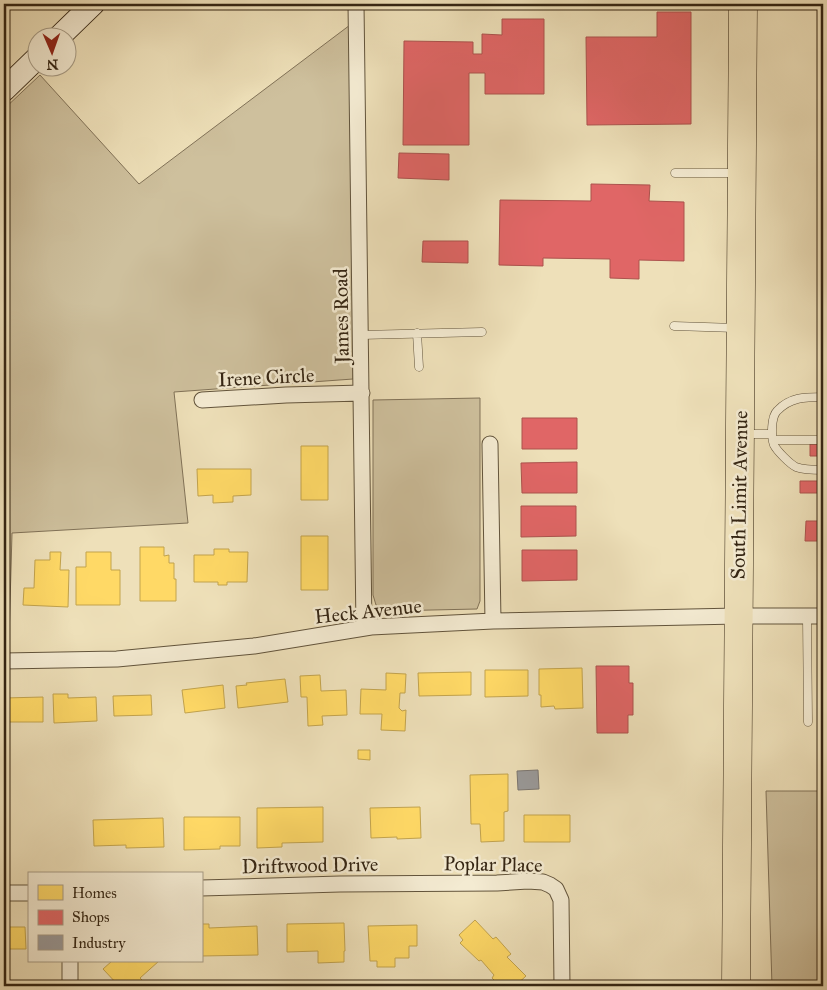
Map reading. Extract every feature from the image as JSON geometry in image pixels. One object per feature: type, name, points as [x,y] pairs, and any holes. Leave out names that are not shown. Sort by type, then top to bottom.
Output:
[{"type":"highway","name":"South Limit Avenue","points":[[736,986],[744,4]]},
{"type":"street","points":[[68,28],[93,4]]},
{"type":"street","name":"James Road","points":[[356,4],[364,628]]},
{"type":"street","points":[[4,90],[28,67]]},
{"type":"street","name":"Irene Circle","points":[[202,400],[362,393]]},
{"type":"street","points":[[490,444],[493,621]]},
{"type":"street","name":"Heck Avenue","points":[[4,660],[117,659],[254,646],[364,628],[493,621],[823,616]]},
{"type":"street","name":"Poplar Place","points":[[420,883],[528,881],[543,882],[556,889],[561,900],[562,986]]},
{"type":"street","name":"Driftwood Drive","points":[[202,888],[420,883]]},
{"type":"street","points":[[4,893],[28,893]]},
{"type":"street","points":[[70,962],[70,986]]},
{"type":"lane","points":[[675,173],[742,173]]},
{"type":"lane","points":[[674,326],[740,328]]},
{"type":"lane","points":[[361,335],[482,332]]},
{"type":"lane","points":[[417,333],[419,368]]},
{"type":"lane","points":[[823,402],[819,397],[794,399],[774,413],[772,420],[774,445],[783,456],[796,466],[811,470],[823,470]]},
{"type":"lane","points":[[740,434],[823,440]]},
{"type":"lane","points":[[807,616],[808,722]]},
{"type":"shaded area","points":[[354,22],[353,379],[174,392],[188,523],[12,533],[9,640],[4,640],[4,109],[37,78],[43,78],[139,184]]},
{"type":"shaded area","points":[[480,398],[480,601],[477,609],[387,611],[376,605],[373,595],[373,400]]},
{"type":"shaded area","points":[[766,791],[823,791],[823,986],[772,986]]},
{"type":"building: Homes","points":[[301,446],[328,446],[328,500],[301,500]]},
{"type":"building: Homes","points":[[197,469],[251,469],[251,495],[233,496],[233,502],[213,503],[213,495],[198,496]]},
{"type":"building: Homes","points":[[301,536],[328,536],[328,590],[301,590]]},
{"type":"building: Homes","points":[[140,547],[164,547],[164,556],[169,555],[169,563],[174,563],[176,601],[140,601]]},
{"type":"building: Homes","points":[[214,549],[229,549],[229,552],[248,552],[247,582],[227,582],[227,585],[218,585],[218,582],[194,582],[194,555],[214,555]]},
{"type":"building: Homes","points":[[50,552],[61,552],[60,570],[69,570],[68,607],[23,605],[24,588],[34,588],[35,560],[50,560]]},
{"type":"building: Homes","points":[[86,552],[111,552],[111,570],[120,570],[120,605],[76,605],[76,567],[86,567]]},
{"type":"building: Homes","points":[[582,668],[583,708],[555,709],[554,706],[541,707],[539,669]]},
{"type":"building: Homes","points":[[485,670],[528,670],[528,696],[485,697]]},
{"type":"building: Homes","points":[[471,672],[471,695],[419,696],[418,673]]},
{"type":"building: Homes","points":[[386,673],[406,674],[405,693],[400,693],[399,708],[402,711],[406,710],[405,731],[381,730],[382,714],[360,714],[361,689],[386,690]]},
{"type":"building: Homes","points":[[320,675],[321,691],[346,690],[347,715],[322,716],[323,725],[308,726],[307,697],[301,697],[300,676]]},
{"type":"building: Homes","points":[[285,679],[288,702],[238,708],[236,686],[247,685],[246,683]]},
{"type":"building: Homes","points":[[223,685],[225,708],[185,713],[182,690]]},
{"type":"building: Homes","points":[[53,694],[68,694],[68,698],[96,697],[97,721],[54,723]]},
{"type":"building: Homes","points":[[151,695],[152,715],[114,716],[113,696]]},
{"type":"building: Homes","points":[[43,697],[43,722],[4,722],[4,698]]},
{"type":"building: Homes","points":[[358,750],[370,750],[370,760],[358,759]]},
{"type":"building: Homes","points":[[508,774],[508,811],[504,812],[504,841],[481,842],[480,824],[471,824],[470,775]]},
{"type":"building: Homes","points":[[323,807],[323,842],[282,843],[282,847],[257,848],[257,808]]},
{"type":"building: Homes","points":[[420,807],[421,838],[371,838],[370,808]]},
{"type":"building: Homes","points":[[524,815],[570,815],[570,842],[524,842]]},
{"type":"building: Homes","points":[[184,817],[240,817],[240,846],[220,846],[220,849],[184,850]]},
{"type":"building: Homes","points":[[163,818],[164,847],[126,848],[126,845],[94,846],[93,820]]},
{"type":"building: Homes","points":[[475,920],[493,939],[496,937],[511,954],[507,957],[526,976],[515,986],[500,986],[492,978],[494,975],[481,960],[479,961],[460,943],[463,940],[459,935]]},
{"type":"building: Homes","points":[[344,923],[344,962],[318,963],[318,951],[287,952],[287,924]]},
{"type":"building: Homes","points":[[202,924],[209,924],[209,928],[257,926],[258,955],[202,956]]},
{"type":"building: Homes","points":[[417,925],[417,946],[409,946],[409,958],[395,958],[395,967],[377,967],[377,961],[370,961],[368,926]]},
{"type":"building: Homes","points":[[4,927],[25,927],[26,949],[4,949]]},
{"type":"building: Homes","points":[[111,962],[158,962],[140,978],[145,983],[142,986],[119,986],[103,969]]},
{"type":"building: Shops","points":[[657,12],[691,12],[691,124],[587,125],[586,37],[657,37]]},
{"type":"building: Shops","points":[[502,19],[544,19],[544,94],[485,94],[485,73],[469,73],[469,145],[403,145],[404,41],[473,42],[473,54],[482,54],[482,34],[502,35]]},
{"type":"building: Shops","points":[[399,153],[449,154],[449,180],[398,178]]},
{"type":"building: Shops","points":[[591,184],[650,185],[649,201],[684,202],[684,261],[639,260],[639,279],[610,278],[610,259],[543,258],[543,266],[499,265],[500,200],[591,201]]},
{"type":"building: Shops","points":[[423,241],[468,241],[468,263],[422,262]]},
{"type":"building: Shops","points":[[522,418],[577,418],[577,449],[522,449]]},
{"type":"building: Shops","points":[[810,444],[823,444],[823,456],[810,456]]},
{"type":"building: Shops","points":[[577,462],[577,493],[522,493],[521,463]]},
{"type":"building: Shops","points":[[800,481],[823,481],[823,493],[800,493]]},
{"type":"building: Shops","points":[[521,506],[576,506],[576,536],[521,537]]},
{"type":"building: Shops","points":[[821,518],[823,518],[823,541],[805,541],[806,521],[821,521]]},
{"type":"building: Shops","points":[[522,550],[577,550],[577,580],[522,581]]},
{"type":"building: Shops","points":[[596,666],[629,666],[629,683],[633,683],[633,715],[628,715],[628,733],[597,733]]},
{"type":"building: Industry","points":[[538,770],[539,789],[518,790],[517,771]]}]
